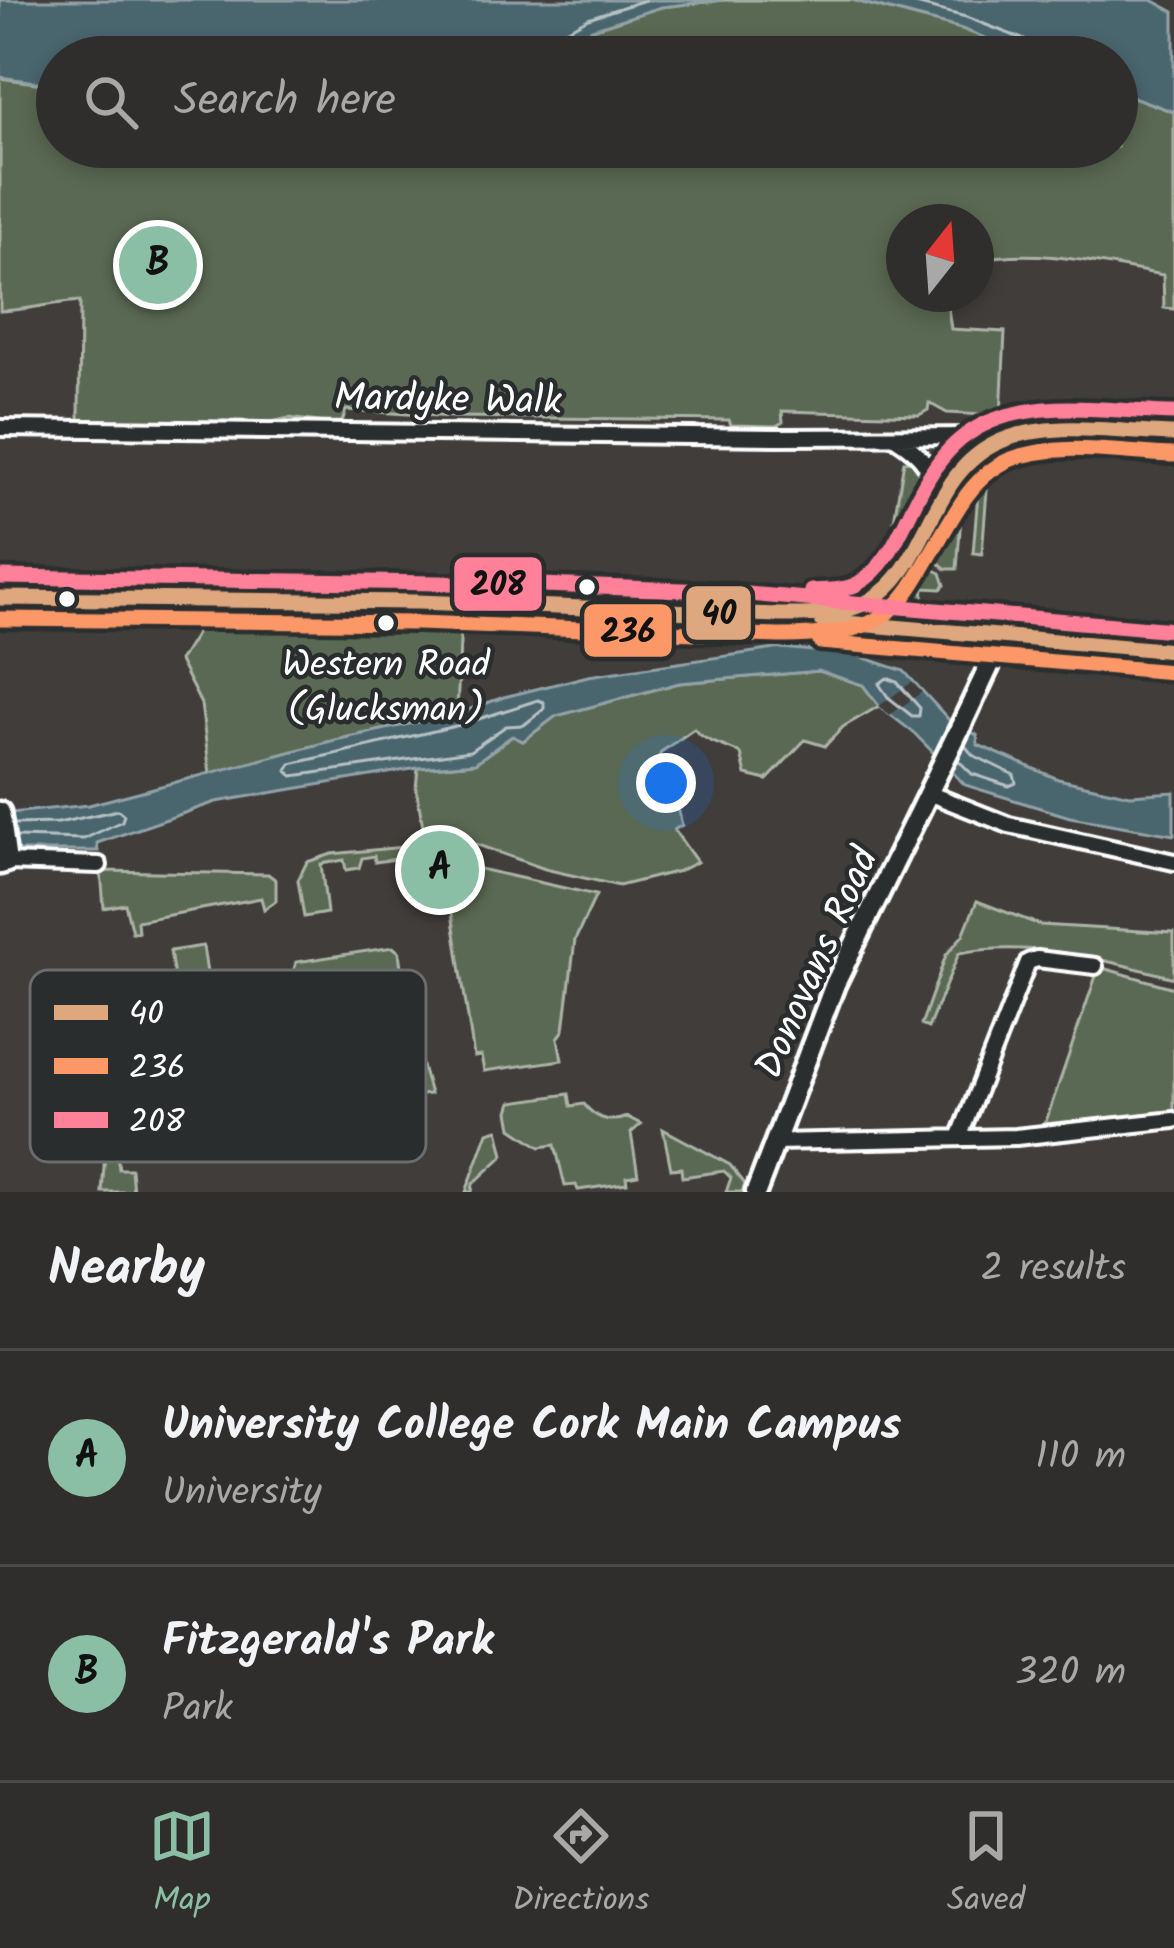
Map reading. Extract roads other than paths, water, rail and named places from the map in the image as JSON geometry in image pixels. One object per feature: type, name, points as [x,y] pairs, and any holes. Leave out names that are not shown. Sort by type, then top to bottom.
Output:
[{"type":"highway","name":"Mardyke Walk","points":[[896,575],[936,500],[958,470],[983,448],[1017,436],[1060,431],[1174,434]]},
{"type":"highway","points":[[781,615],[863,605],[896,575]]},
{"type":"highway","points":[[896,575],[900,601],[926,631]]},
{"type":"highway","points":[[0,598],[514,605],[781,615],[1174,651]]},
{"type":"street","name":"Mardyke Walk","points":[[0,428],[1017,436]]},
{"type":"street","points":[[896,438],[928,464],[936,500]]},
{"type":"street","name":"Donovans Road","points":[[756,1192],[835,984],[962,726],[992,660],[995,638]]},
{"type":"street","points":[[928,794],[1018,828],[1174,862]]},
{"type":"street","points":[[0,813],[4,859],[99,865]]},
{"type":"street","points":[[958,1138],[1024,968],[1036,959],[1095,966]]},
{"type":"street","points":[[774,1142],[1073,1133],[1174,1120]]},
{"type":"water","points":[[0,0],[723,0],[661,7],[578,36],[36,36],[36,82],[0,77]]},
{"type":"water","points":[[852,0],[1152,0],[1174,12],[1174,112],[1138,99],[1138,36],[980,36]]},
{"type":"water","points":[[782,648],[856,655],[904,671],[951,722],[977,735],[978,745],[1058,779],[1130,795],[1174,792],[1174,835],[1070,817],[965,785],[914,733],[879,706],[863,685],[819,671],[679,683],[556,716],[523,741],[512,736],[475,763],[216,802],[97,843],[98,851],[0,851],[0,814],[89,805],[335,740],[456,714],[588,676]]},
{"type":"place","name":"Fitzgerald's Park","points":[[158,265]]},
{"type":"place","name":"Western Road (Glucksman)","points":[[386,623]]},
{"type":"place","name":"University College Cork Main Campus","points":[[440,870]]}]
